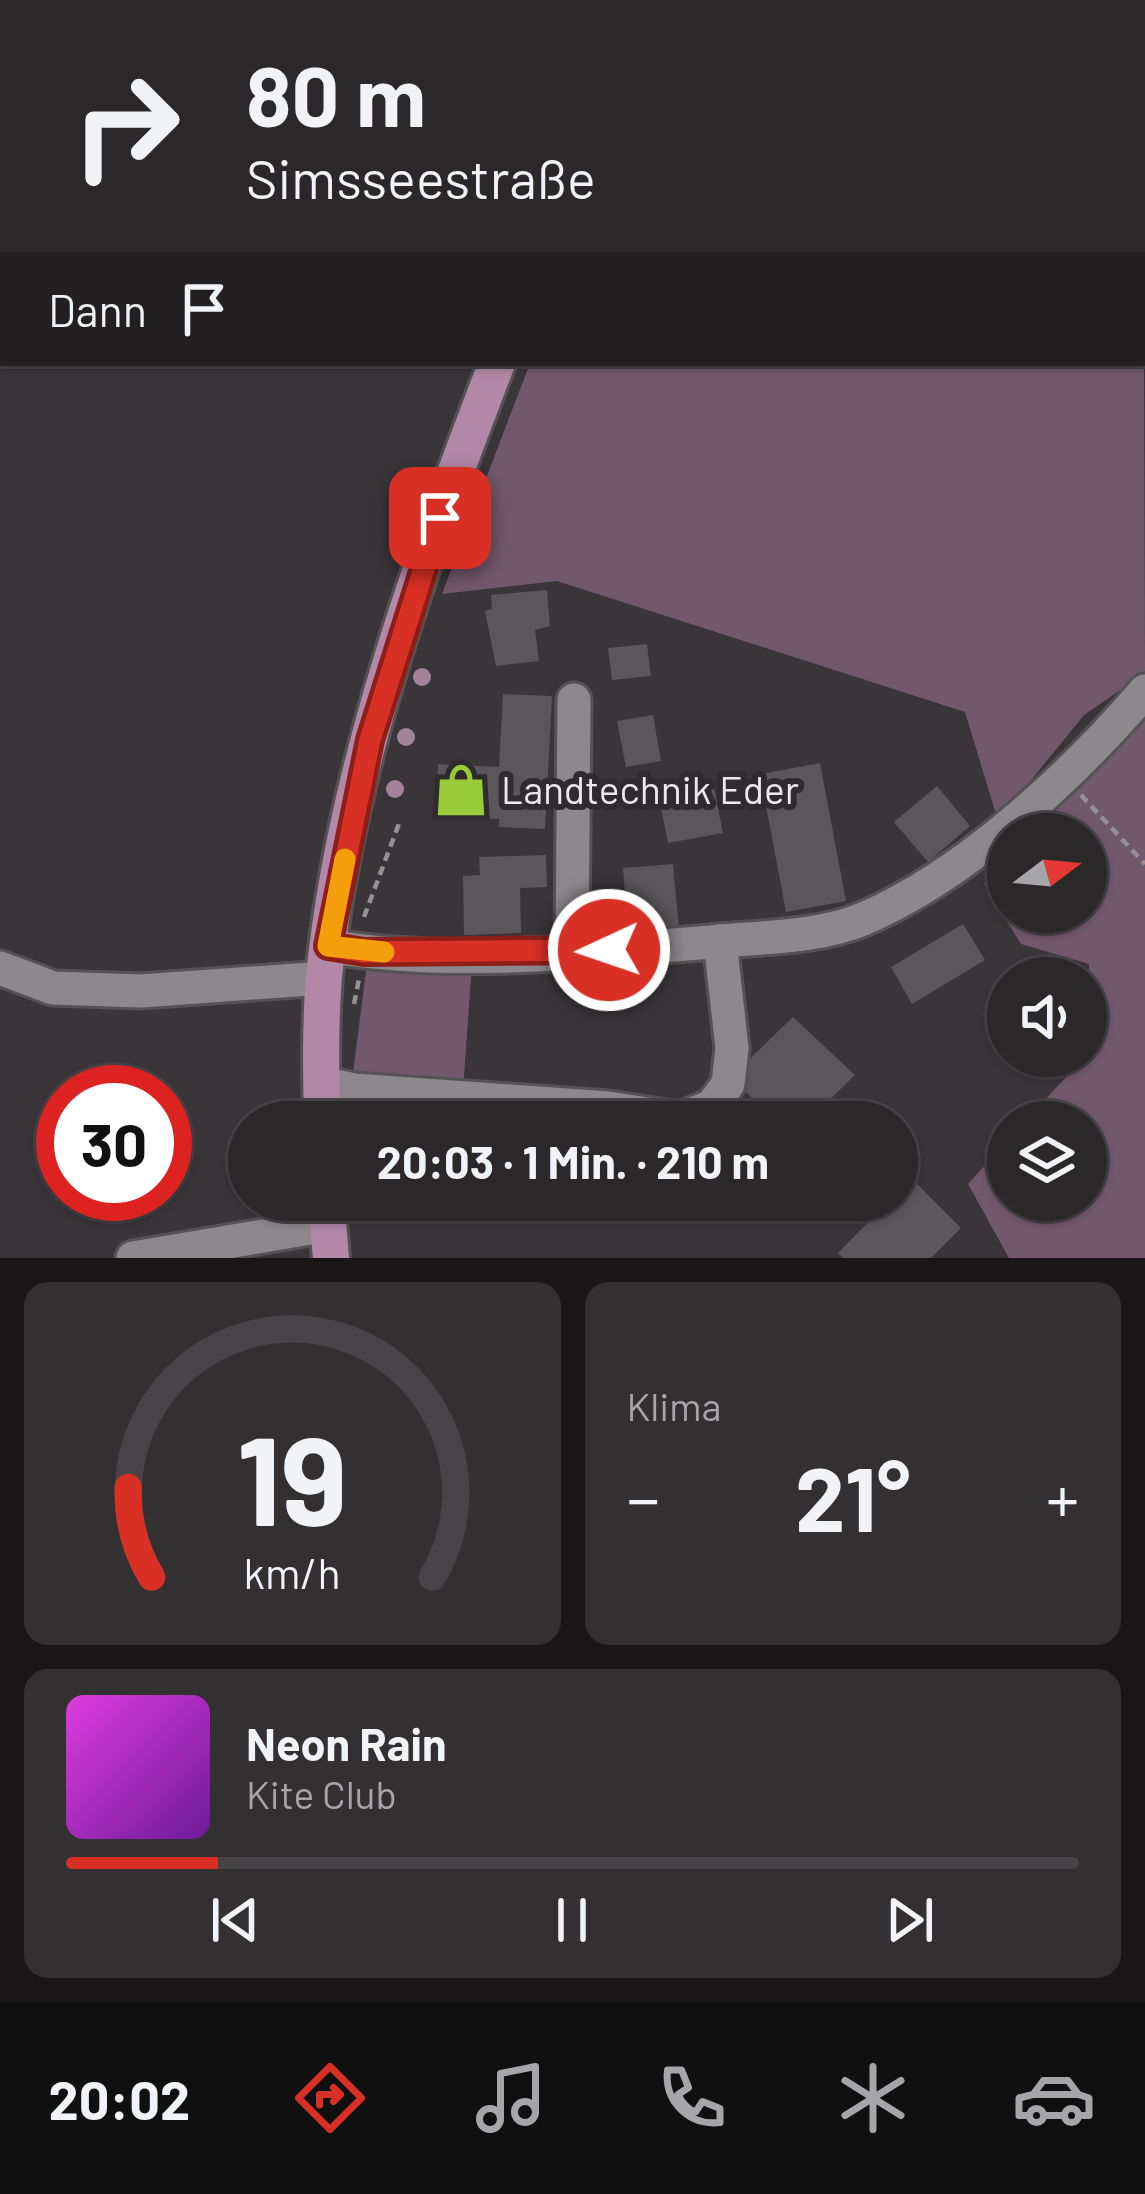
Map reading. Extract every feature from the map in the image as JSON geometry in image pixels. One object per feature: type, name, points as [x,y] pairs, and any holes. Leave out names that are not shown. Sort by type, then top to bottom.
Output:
[{"type":"main road","points":[[322,1101],[376,719],[428,549],[496,366]]},
{"type":"street","points":[[0,968],[53,988],[119,991],[339,959],[572,954],[720,941],[859,921],[924,888],[1065,778],[1145,691]]},
{"type":"street","points":[[572,954],[574,700]]},
{"type":"street","points":[[322,1083],[354,1090],[608,1108],[680,1118],[712,1106],[728,1084],[732,1048],[720,941]]},
{"type":"street","points":[[149,1256],[328,1228]]},
{"type":"path","points":[[1065,778],[1145,864]]},
{"type":"path","points":[[352,1013],[339,959],[364,917],[400,821]]},
{"type":"path","points":[[362,894],[364,917]]},
{"type":"shaded area","points":[[529,366],[1144,366],[1145,673],[1084,715],[1004,813],[996,813],[965,712],[557,581],[442,594]]},
{"type":"shaded area","points":[[1145,712],[1145,1258],[1009,1258],[988,1221],[1107,1221],[1107,1101],[1044,1101],[1066,1077],[1107,1077],[1107,957],[1065,957],[1021,944],[1014,933],[1107,933],[1107,813],[1043,813]]},
{"type":"shaded area","points":[[367,963],[472,964],[463,1090],[352,1081]]},
{"type":"shaded area","points":[[987,1163],[987,1218],[968,1184]]},
{"type":"building","points":[[547,590],[550,626],[535,630],[539,661],[496,666],[485,611],[492,609],[491,595]]},
{"type":"building","points":[[647,644],[651,676],[612,680],[608,648]]},
{"type":"building","points":[[503,694],[552,696],[545,829],[499,827],[499,819],[436,816],[438,764],[499,767]]},
{"type":"building","points":[[653,715],[661,761],[626,767],[617,721]]},
{"type":"building","points":[[820,763],[846,901],[786,912],[760,774]]},
{"type":"building","points":[[937,786],[970,826],[928,862],[894,822]]},
{"type":"building","points":[[714,788],[723,833],[668,843],[659,798]]},
{"type":"building","points":[[546,855],[547,887],[520,888],[521,933],[464,935],[463,876],[480,875],[479,857]]},
{"type":"building","points":[[673,864],[679,929],[628,933],[623,868]]},
{"type":"building","points":[[963,924],[985,960],[912,1004],[891,967]]},
{"type":"building","points":[[793,1017],[855,1075],[828,1101],[751,1101],[737,1083],[747,1074],[741,1067]]},
{"type":"building","points":[[918,1185],[961,1228],[931,1258],[843,1258],[838,1253],[869,1221],[918,1221]]},
{"type":"slow traffic","points":[[345,859],[328,946],[384,952]]},
{"type":"place","name":"Landtechnik Eder","points":[[461,790]]},
{"type":"route","points":[[440,518],[370,740],[328,946],[364,952],[572,954],[609,950]]}]
